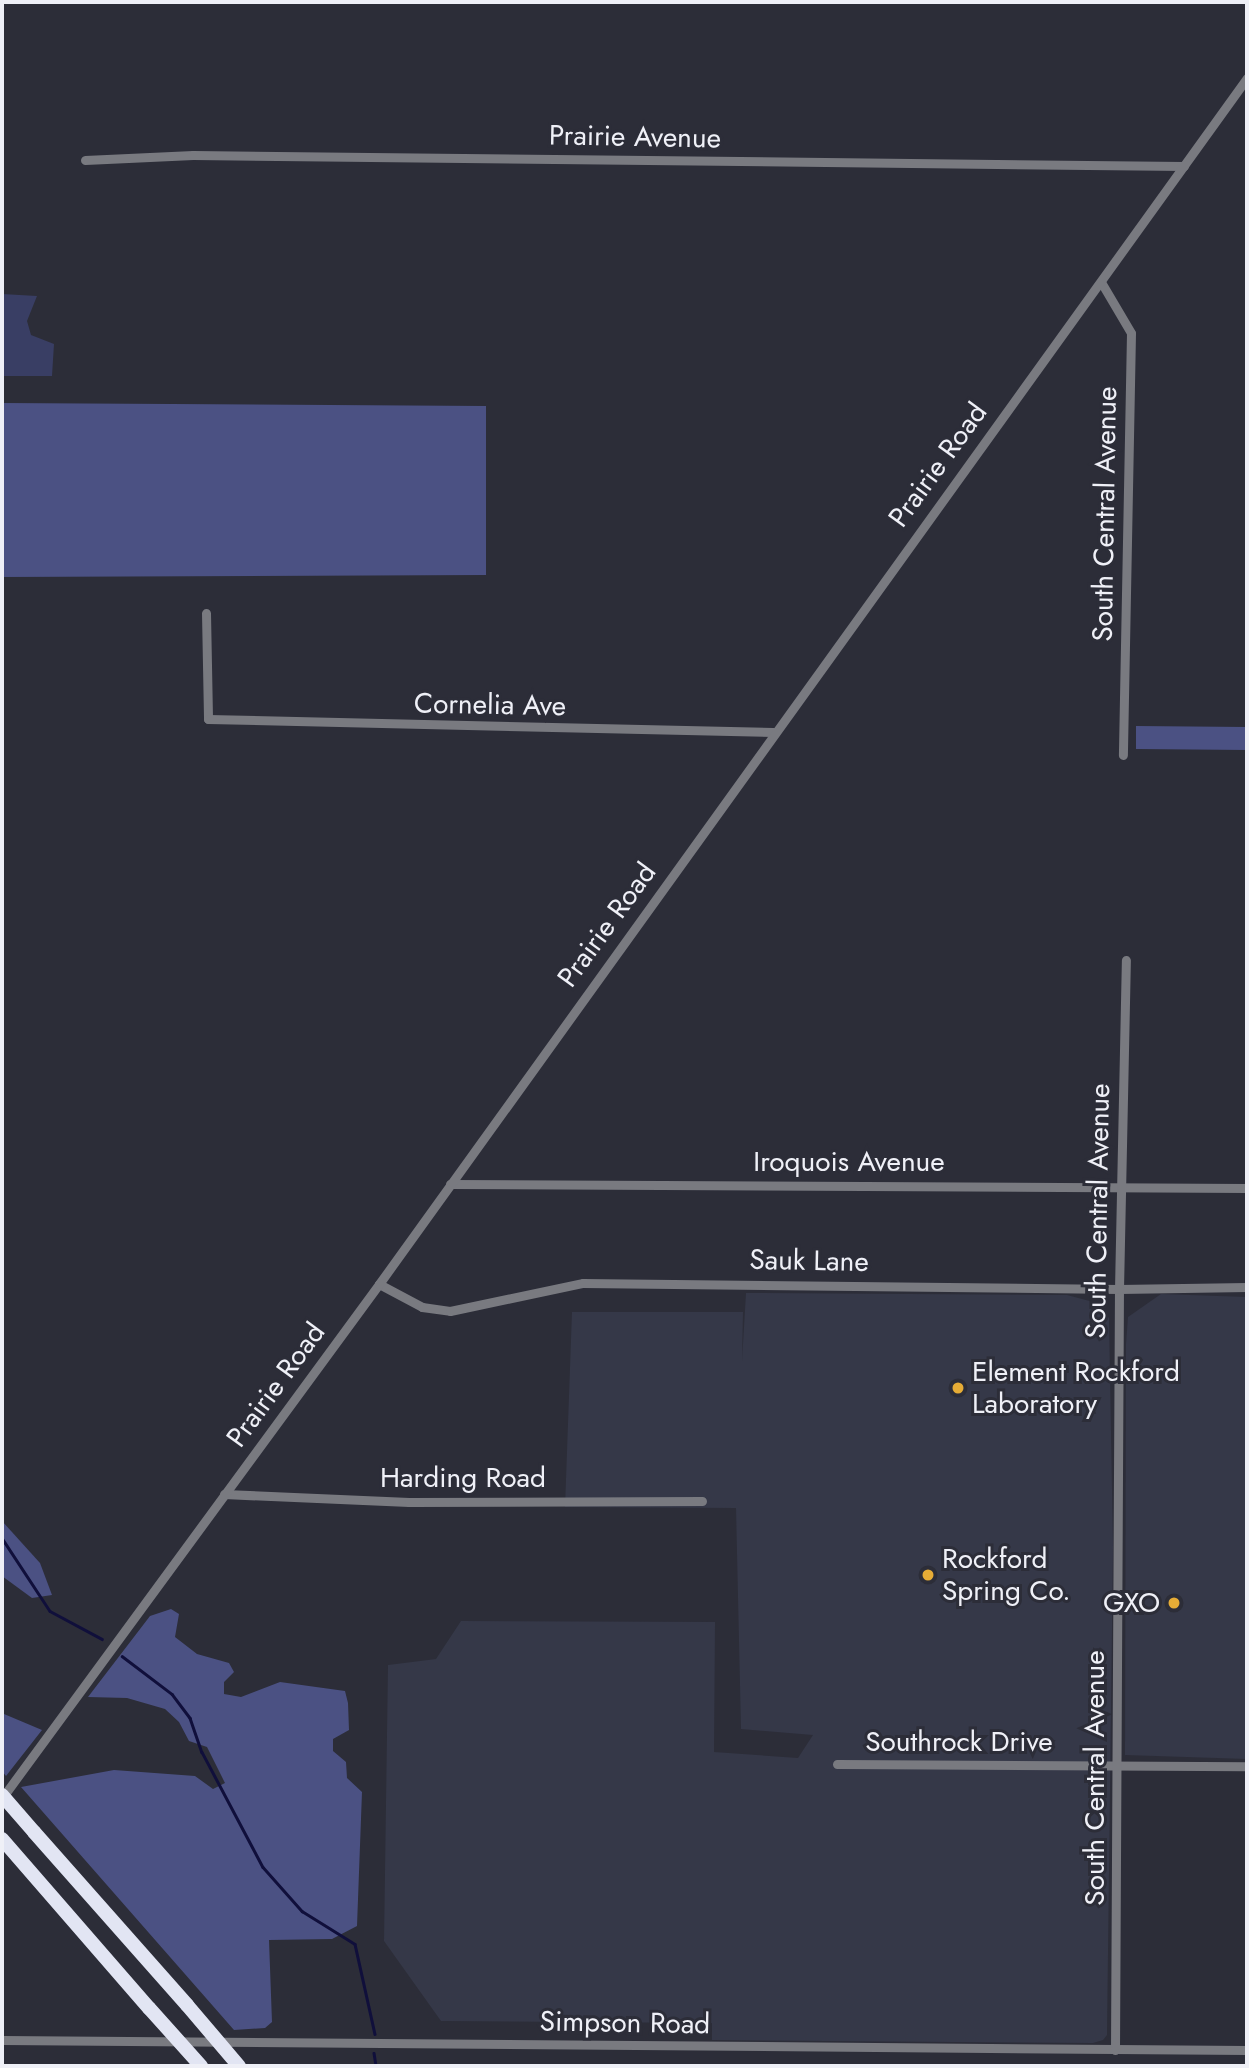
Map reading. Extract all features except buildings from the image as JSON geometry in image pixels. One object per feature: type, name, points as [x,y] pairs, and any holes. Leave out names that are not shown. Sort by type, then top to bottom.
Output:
[{"type":"highway","points":[[2,1796],[239,2066]]},
{"type":"highway","points":[[5,1843],[201,2066]]},
{"type":"street","name":"Prairie Road","points":[[2,1796],[379,1284],[773,732],[1247,78]]},
{"type":"street","name":"Prairie Avenue","points":[[85,160],[193,155],[1184,166]]},
{"type":"street","name":"South Central Avenue","points":[[1101,282],[1130,333],[1124,755]]},
{"type":"street","name":"Cornelia Ave","points":[[206,613],[208,719],[773,732]]},
{"type":"street","name":"South Central Avenue","points":[[1115,2050],[1120,1186],[1126,960]]},
{"type":"street","name":"Iroquois Avenue","points":[[450,1184],[1247,1188]]},
{"type":"street","name":"Sauk Lane","points":[[379,1284],[422,1307],[450,1311],[583,1283],[1119,1289],[1247,1287]]},
{"type":"street","name":"Harding Road","points":[[224,1494],[409,1502],[702,1501]]},
{"type":"street","name":"Southrock Drive","points":[[838,1763],[1247,1766]]},
{"type":"street","name":"Simpson Road","points":[[2,2040],[1247,2050]]},
{"type":"shaded area","points":[[2,294],[37,296],[27,321],[31,335],[54,344],[52,376],[2,376]]},
{"type":"shaded area","points":[[2,403],[486,406],[486,575],[2,577]]},
{"type":"shaded area","points":[[1136,726],[1247,727],[1247,750],[1136,749]]},
{"type":"shaded area","points":[[746,1293],[1067,1295],[1097,1303],[1109,1318],[1113,1547],[1107,2035],[1103,2040],[1093,2043],[712,2040],[712,2023],[441,2021],[384,1941],[388,1665],[436,1659],[461,1621],[715,1622],[714,1752],[798,1758],[813,1735],[741,1729],[736,1508],[565,1507],[572,1312],[743,1312],[742,1361]]},
{"type":"shaded area","points":[[1161,1294],[1247,1297],[1247,1759],[1125,1755],[1128,1317]]},
{"type":"shaded area","points":[[2,1521],[40,1563],[52,1595],[32,1598],[2,1576]]},
{"type":"shaded area","points":[[171,1609],[179,1614],[175,1637],[197,1654],[229,1663],[234,1672],[224,1682],[224,1694],[241,1697],[280,1682],[345,1691],[348,1703],[349,1730],[333,1739],[333,1751],[346,1762],[347,1778],[362,1792],[357,1926],[332,1939],[269,1940],[272,2022],[265,2028],[234,2030],[21,1787],[114,1770],[195,1776],[213,1789],[225,1783],[207,1747],[189,1741],[179,1722],[165,1709],[127,1698],[88,1697],[150,1616]]},
{"type":"shaded area","points":[[2,1702],[4,1714],[42,1730],[6,1776],[2,1771]]},
{"type":"waterway","points":[[2,1538],[50,1611],[102,1639]]},
{"type":"waterway","points":[[122,1656],[172,1694],[190,1718],[202,1752],[263,1867],[302,1911],[355,1944],[375,2034]]},
{"type":"waterway","points":[[374,2053],[376,2066]]},
{"type":"place","name":"Element Rockford Laboratory","points":[[958,1388]]},
{"type":"place","name":"Rockford Spring Co.","points":[[928,1575]]},
{"type":"place","name":"GXO","points":[[1174,1603]]}]
